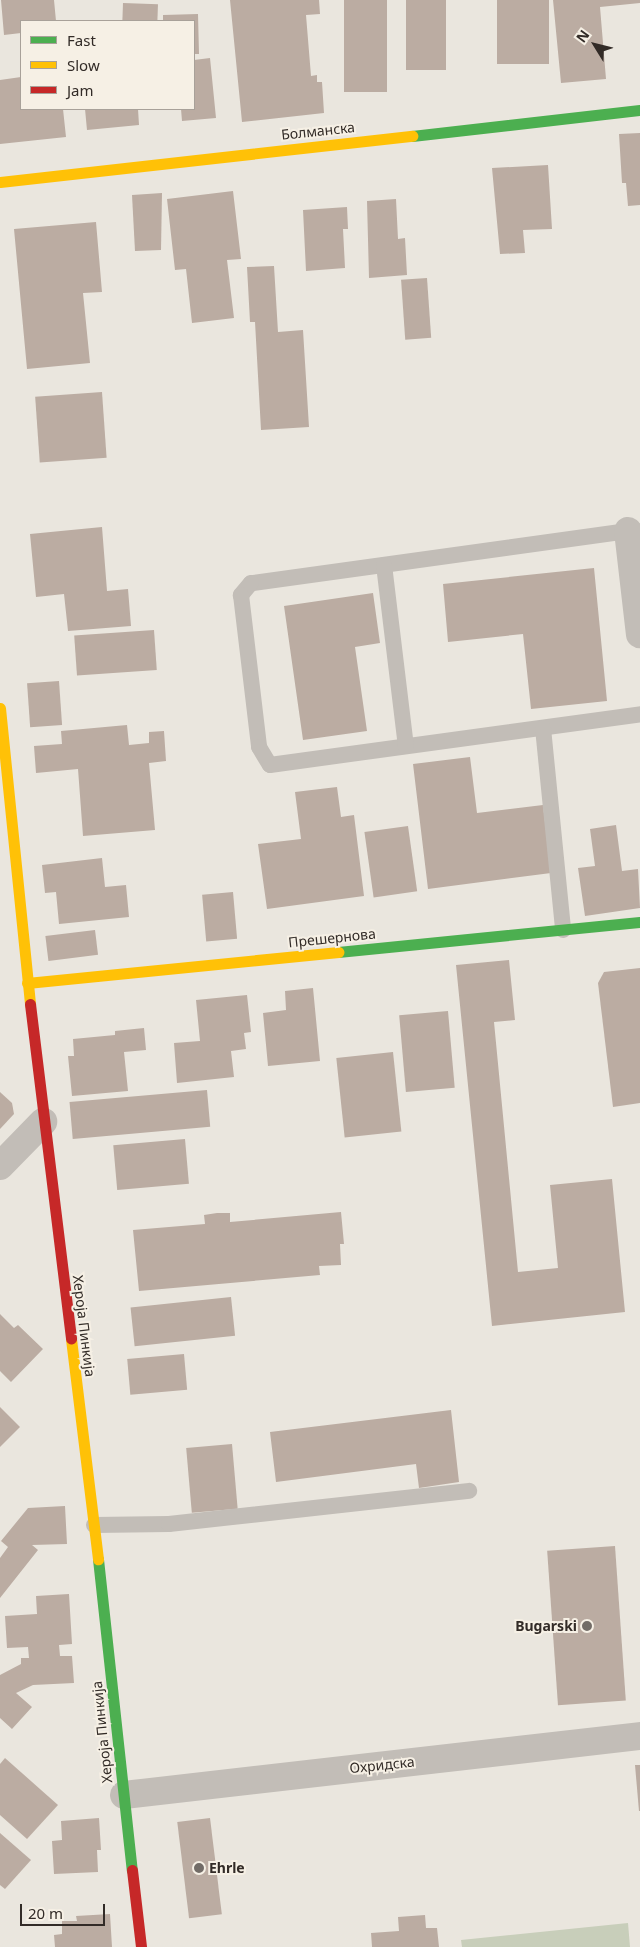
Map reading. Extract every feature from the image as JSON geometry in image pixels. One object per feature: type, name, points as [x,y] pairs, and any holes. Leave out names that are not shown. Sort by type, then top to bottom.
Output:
[{"type":"street","name":"Болманска","points":[[0,182],[640,110]]},
{"type":"street","points":[[634,530],[640,634]]},
{"type":"street","name":"Хероја Пинкија","points":[[0,708],[27,983],[94,1525],[141,1947]]},
{"type":"street","name":"Прешернова","points":[[27,983],[640,922]]},
{"type":"street","points":[[0,1166],[43,1122]]},
{"type":"street","name":"Охридска","points":[[124,1795],[640,1736]]},
{"type":"lane","points":[[634,530],[252,583],[241,595],[259,747],[270,765],[640,714]]},
{"type":"lane","points":[[384,565],[406,746]]},
{"type":"lane","points":[[543,728],[563,930]]},
{"type":"lane","points":[[94,1525],[169,1524],[469,1491]]},
{"type":"green space","points":[[628,1923],[630,1947],[462,1947],[461,1940]]},
{"type":"building","points":[[1,0],[54,0],[56,20],[20,20],[20,33],[4,35]]},
{"type":"building","points":[[230,0],[319,0],[320,14],[306,15],[311,76],[317,75],[317,82],[322,82],[324,113],[242,122]]},
{"type":"building","points":[[344,0],[387,0],[387,92],[344,92]]},
{"type":"building","points":[[406,0],[446,0],[446,70],[406,70]]},
{"type":"building","points":[[497,0],[549,0],[549,64],[497,64]]},
{"type":"building","points":[[553,0],[640,0],[640,3],[600,7],[606,79],[561,83]]},
{"type":"building","points":[[123,3],[158,4],[157,20],[122,20]]},
{"type":"building","points":[[198,14],[199,54],[195,54],[195,20],[163,20],[163,15]]},
{"type":"building","points":[[210,58],[216,118],[182,121],[181,110],[195,110],[195,60]]},
{"type":"building","points":[[20,77],[20,110],[63,110],[66,137],[0,144],[0,80]]},
{"type":"building","points":[[85,110],[138,110],[139,125],[87,130]]},
{"type":"building","points":[[640,133],[640,205],[628,206],[626,183],[622,183],[619,134]]},
{"type":"building","points":[[548,165],[552,229],[523,230],[525,253],[500,254],[492,168]]},
{"type":"building","points":[[233,191],[241,259],[227,260],[234,318],[192,323],[186,269],[175,270],[167,199]]},
{"type":"building","points":[[162,193],[161,250],[135,251],[132,195]]},
{"type":"building","points":[[396,199],[398,239],[405,238],[407,275],[369,278],[367,201]]},
{"type":"building","points":[[347,207],[348,229],[343,229],[345,268],[306,271],[303,210]]},
{"type":"building","points":[[96,222],[102,292],[83,293],[90,363],[27,369],[14,229]]},
{"type":"building","points":[[274,266],[278,332],[303,330],[309,427],[261,430],[255,322],[250,322],[247,267]]},
{"type":"building","points":[[427,278],[431,338],[405,340],[401,280]]},
{"type":"building","points":[[102,392],[107,458],[40,463],[35,397]]},
{"type":"building","points":[[102,527],[107,591],[128,589],[131,626],[68,631],[64,594],[36,597],[30,534]]},
{"type":"building","points":[[594,568],[607,701],[531,709],[523,634],[448,642],[443,584]]},
{"type":"building","points":[[373,593],[380,643],[355,647],[367,731],[303,740],[284,606]]},
{"type":"building","points":[[154,630],[157,670],[77,675],[74,636]]},
{"type":"building","points":[[59,681],[62,725],[30,727],[27,683]]},
{"type":"building","points":[[127,725],[129,745],[149,743],[149,732],[164,731],[166,761],[149,763],[155,830],[83,836],[78,769],[36,773],[34,746],[62,744],[61,731]]},
{"type":"building","points":[[470,757],[477,813],[543,805],[551,873],[428,889],[413,764]]},
{"type":"building","points":[[337,787],[341,817],[354,815],[364,896],[267,909],[258,844],[301,839],[295,792]]},
{"type":"building","points":[[616,825],[622,871],[638,869],[640,908],[585,916],[578,868],[595,866],[590,829]]},
{"type":"building","points":[[408,826],[417,891],[374,897],[364,832]]},
{"type":"building","points":[[102,858],[105,887],[126,885],[129,917],[59,924],[56,892],[45,893],[42,865]]},
{"type":"building","points":[[233,892],[237,939],[206,942],[202,895]]},
{"type":"building","points":[[95,930],[98,955],[48,961],[45,936]]},
{"type":"building","points":[[509,960],[515,1020],[494,1022],[518,1272],[558,1268],[550,1185],[612,1179],[625,1312],[492,1326],[456,965]]},
{"type":"building","points":[[640,968],[640,1103],[613,1107],[598,983],[604,972]]},
{"type":"building","points":[[313,988],[320,1061],[268,1066],[263,1013],[286,1010],[285,991]]},
{"type":"building","points":[[247,995],[251,1032],[244,1033],[246,1049],[231,1051],[234,1077],[177,1083],[174,1043],[200,1041],[196,1000]]},
{"type":"building","points":[[448,1011],[455,1088],[406,1092],[399,1015]]},
{"type":"building","points":[[144,1028],[146,1050],[124,1052],[128,1091],[72,1096],[68,1056],[74,1056],[73,1039],[115,1035],[115,1031]]},
{"type":"building","points":[[393,1052],[401,1132],[345,1138],[336,1058]]},
{"type":"building","points":[[207,1090],[210,1127],[73,1139],[70,1102]]},
{"type":"building","points":[[0,1092],[12,1103],[14,1114],[0,1129]]},
{"type":"building","points":[[185,1139],[189,1184],[117,1190],[113,1145]]},
{"type":"building","points":[[341,1212],[344,1244],[340,1244],[341,1265],[319,1266],[320,1275],[139,1291],[133,1230],[205,1224],[204,1215],[217,1213],[230,1213],[230,1222]]},
{"type":"building","points":[[231,1297],[235,1336],[135,1346],[131,1308]]},
{"type":"building","points":[[0,1314],[14,1328],[18,1325],[43,1349],[11,1382],[0,1371]]},
{"type":"building","points":[[184,1354],[187,1390],[130,1395],[127,1359]]},
{"type":"building","points":[[0,1407],[20,1427],[0,1447]]},
{"type":"building","points":[[451,1410],[459,1482],[419,1488],[416,1464],[276,1482],[270,1432]]},
{"type":"building","points":[[232,1444],[238,1509],[192,1513],[186,1448]]},
{"type":"building","points":[[65,1506],[67,1544],[32,1545],[38,1550],[0,1598],[0,1558],[8,1547],[1,1541],[28,1508]]},
{"type":"building","name":"Bugarski","points":[[615,1546],[626,1701],[558,1705],[547,1551]]},
{"type":"building","points":[[69,1594],[72,1644],[59,1645],[60,1656],[72,1656],[74,1683],[33,1685],[16,1693],[32,1707],[12,1729],[0,1718],[0,1675],[21,1664],[21,1658],[29,1658],[28,1647],[7,1648],[5,1616],[37,1614],[36,1596]]},
{"type":"building","points":[[5,1758],[58,1805],[27,1839],[0,1815],[0,1764]]},
{"type":"building","points":[[635,1765],[640,1765],[640,1811],[639,1811]]},
{"type":"building","points":[[99,1818],[101,1850],[97,1850],[98,1872],[54,1874],[52,1841],[62,1840],[61,1821]]},
{"type":"building","name":"Ehrle","points":[[210,1818],[222,1914],[189,1918],[177,1822]]},
{"type":"building","points":[[0,1833],[31,1860],[5,1889],[0,1885]]},
{"type":"building","points":[[110,1914],[112,1947],[55,1947],[54,1935],[62,1934],[62,1921],[77,1921],[76,1916]]},
{"type":"building","points":[[425,1915],[426,1928],[437,1928],[439,1947],[372,1947],[371,1933],[399,1931],[398,1917]]},
{"type":"traffic: fast","points":[[412,136],[640,110]]},
{"type":"traffic: fast","points":[[338,952],[640,922]]},
{"type":"traffic: fast","points":[[98,1559],[132,1870]]},
{"type":"traffic: slow","points":[[0,182],[412,136]]},
{"type":"traffic: slow","points":[[0,708],[30,1004]]},
{"type":"traffic: slow","points":[[27,983],[338,952]]},
{"type":"traffic: slow","points":[[71,1339],[98,1559]]},
{"type":"traffic: jam","points":[[30,1004],[71,1339]]},
{"type":"traffic: jam","points":[[132,1870],[141,1947]]},
{"type":"place","name":"Bugarski","points":[[587,1626]]},
{"type":"place","name":"Ehrle","points":[[199,1868]]}]
